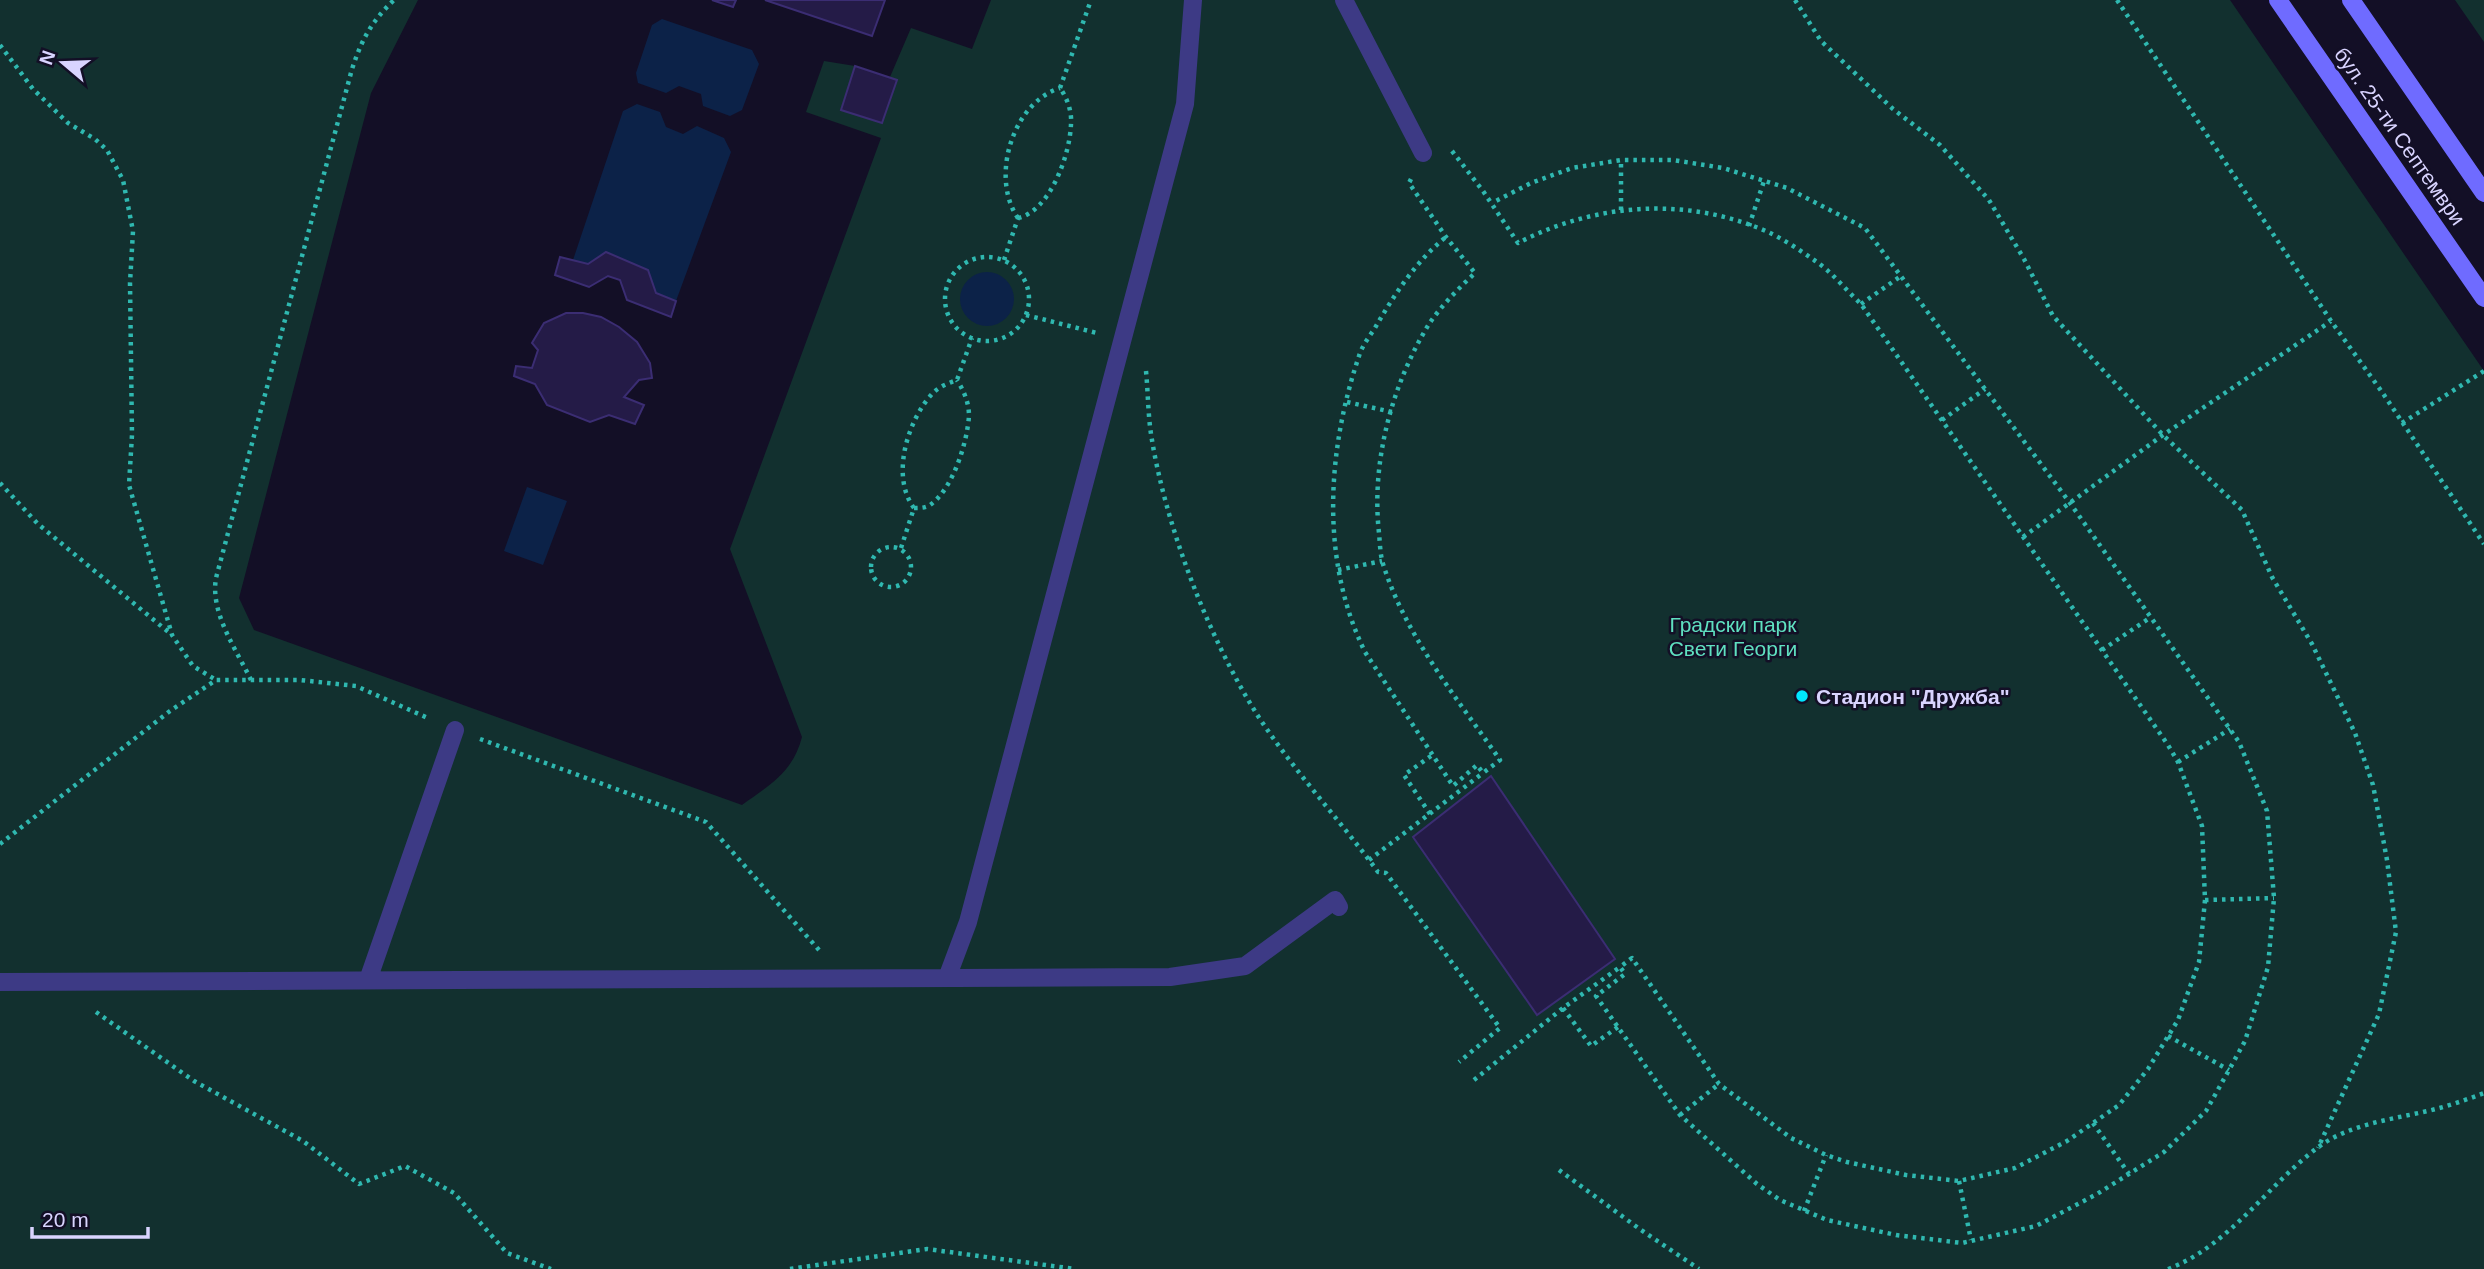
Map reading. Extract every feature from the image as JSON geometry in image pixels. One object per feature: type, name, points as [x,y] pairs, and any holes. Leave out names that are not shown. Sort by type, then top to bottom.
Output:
[{"type":"main road","name":"бул. 25-ти Септември","points":[[2278,0],[2484,298]]},
{"type":"main road","name":"бул. 25-ти Септември","points":[[2351,0],[2484,193]]},
{"type":"lane","points":[[947,978],[968,922],[1185,104],[1192,0]]},
{"type":"lane","points":[[1344,0],[1423,153]]},
{"type":"lane","points":[[368,980],[455,730]]},
{"type":"lane","points":[[0,982],[1170,977],[1245,966],[1335,900],[1339,907]]},
{"type":"path","points":[[251,680],[217,609],[213,593],[216,578],[352,69],[363,37],[379,14],[394,0]]},
{"type":"path","points":[[1018,218],[1010,207],[1007,155],[1014,135],[1037,98],[1060,88],[1091,0]]},
{"type":"path","points":[[1795,0],[1821,41],[1893,109],[1940,145],[1989,200],[2024,258],[2053,316],[2163,435],[2242,510],[2272,577],[2312,644],[2355,733],[2373,785],[2387,860],[2396,932],[2379,1014],[2318,1148]]},
{"type":"path","points":[[2117,0],[2331,321],[2484,544]]},
{"type":"path","points":[[0,45],[42,98],[68,123],[95,139],[107,150],[124,180],[132,231],[132,435],[129,485],[172,635]]},
{"type":"path","points":[[1018,218],[1030,216],[1041,204],[1057,177],[1064,158],[1071,123],[1060,88]]},
{"type":"path","points":[[1453,151],[1518,243],[1544,230],[1584,216],[1621,210],[1669,208],[1714,214],[1768,232],[1817,261],[1861,304],[2178,762],[2202,826],[2205,900],[2199,962],[2178,1020],[2148,1069],[2119,1105],[2067,1141],[2015,1168],[1959,1181],[1906,1175],[1826,1155],[1791,1138],[1719,1084],[1632,958],[1563,1008],[1474,1080]]},
{"type":"path","points":[[1492,204],[1531,183],[1572,168],[1621,160],[1672,160],[1723,168],[1787,188],[1865,228],[2070,503],[2239,742],[2267,811],[2274,898],[2269,967],[2245,1041],[2229,1070],[2206,1111],[2164,1152],[2097,1194],[2036,1226],[1962,1242],[1896,1235],[1827,1220],[1780,1200],[1756,1184],[1680,1115],[1595,996],[1625,974],[1620,967]]},
{"type":"path","points":[[1621,160],[1621,210]]},
{"type":"path","points":[[1749,226],[1764,181]]},
{"type":"path","points":[[1369,860],[1500,760],[1415,637],[1382,561],[1377,522],[1378,480],[1392,412],[1405,369],[1430,322],[1475,273],[1409,183]]},
{"type":"path","points":[[1004,260],[1018,218]]},
{"type":"path","points":[[1446,237],[1431,249],[1393,298],[1360,353],[1341,421],[1333,482],[1333,527],[1338,570],[1354,630],[1365,652],[1453,786],[1477,765],[1483,773]]},
{"type":"path","points":[[987,256],[1004,260],[1021,274],[1028,285],[1026,315],[1012,333],[1000,339],[987,341],[972,338],[962,333],[947,312],[947,286],[962,264],[974,258],[987,256]]},
{"type":"path","points":[[1861,304],[1901,276]]},
{"type":"path","points":[[1026,315],[1121,339]]},
{"type":"path","points":[[2023,537],[2163,435],[2331,321]]},
{"type":"path","points":[[914,508],[908,499],[904,480],[909,437],[923,406],[935,391],[957,380],[972,338]]},
{"type":"path","points":[[1146,368],[1151,434],[1165,499],[1204,612],[1227,660],[1258,715],[1294,767],[1378,872],[1386,873],[1500,1028],[1459,1062]]},
{"type":"path","points":[[2402,423],[2484,371]]},
{"type":"path","points":[[914,508],[928,507],[939,496],[959,459],[969,415],[966,398],[957,380]]},
{"type":"path","points":[[1942,420],[1985,389]]},
{"type":"path","points":[[1346,402],[1392,412]]},
{"type":"path","points":[[0,483],[38,524],[172,635],[193,666],[216,680]]},
{"type":"path","points":[[901,548],[914,508]]},
{"type":"path","points":[[891,546],[901,548],[910,559],[911,571],[906,581],[896,587],[884,587],[874,580],[870,570],[872,558],[880,550],[891,546]]},
{"type":"path","points":[[1338,570],[1382,561]]},
{"type":"path","points":[[2102,650],[2151,617]]},
{"type":"path","points":[[2178,762],[2230,729]]},
{"type":"path","points":[[1430,814],[1404,775],[1432,756]]},
{"type":"path","points":[[2205,900],[2274,898]]},
{"type":"path","points":[[89,1007],[194,1081],[303,1141],[359,1184],[405,1166],[454,1193],[507,1253],[551,1269]]},
{"type":"path","points":[[1563,1008],[1591,1046],[1618,1027]]},
{"type":"path","points":[[2168,1036],[2229,1070]]},
{"type":"path","points":[[1680,1115],[1719,1084]]},
{"type":"path","points":[[2168,1269],[2205,1249],[2318,1148],[2340,1134],[2443,1107],[2484,1093]]},
{"type":"path","points":[[2093,1123],[2129,1174]]},
{"type":"path","points":[[1804,1211],[1826,1155]]},
{"type":"path","points":[[1559,1170],[1699,1269]]},
{"type":"path","points":[[1959,1181],[1971,1240]]},
{"type":"path","points":[[790,1269],[927,1249],[1075,1269]]},
{"type":"green space","name":"Градски парк Свети Георги","points":[[0,0],[418,0],[371,93],[239,598],[254,630],[742,805],[779,777],[793,760],[802,737],[730,549],[881,138],[806,112],[824,61],[855,66],[890,77],[911,28],[972,49],[991,0],[2230,0],[2484,371],[2484,1269],[0,1269]]},
{"type":"green space","points":[[2455,0],[2484,0],[2484,42]]},
{"type":"water","points":[[662,19],[752,50],[759,64],[742,110],[730,116],[703,106],[701,94],[679,86],[666,93],[638,83],[636,73],[652,25]]},
{"type":"water","points":[[637,104],[660,112],[666,127],[683,134],[697,126],[724,138],[731,152],[676,301],[656,293],[647,270],[606,252],[588,264],[573,260],[623,111]]},
{"type":"water","points":[[992,272],[1002,276],[1010,284],[1014,299],[1010,314],[1002,322],[982,326],[972,322],[964,314],[960,294],[964,284],[972,276]]},
{"type":"water","points":[[527,487],[567,501],[543,565],[504,551]]},
{"type":"building","points":[[712,0],[736,0],[733,7]]},
{"type":"building","points":[[765,0],[885,0],[872,36]]},
{"type":"building","points":[[855,66],[897,80],[882,123],[841,110]]},
{"type":"building","points":[[606,252],[648,270],[656,293],[676,301],[671,317],[627,300],[620,280],[608,276],[589,287],[555,275],[560,257],[588,264]]},
{"type":"building","points":[[566,313],[601,317],[637,342],[650,363],[652,378],[639,380],[624,397],[644,405],[635,424],[609,415],[590,422],[547,405],[535,384],[514,376],[516,366],[532,368],[538,350],[532,343],[544,323]]},
{"type":"building","points":[[1491,776],[1615,959],[1537,1015],[1413,837]]},
{"type":"place","name":"Стадион \"Дружба\"","points":[[1802,696]]}]
